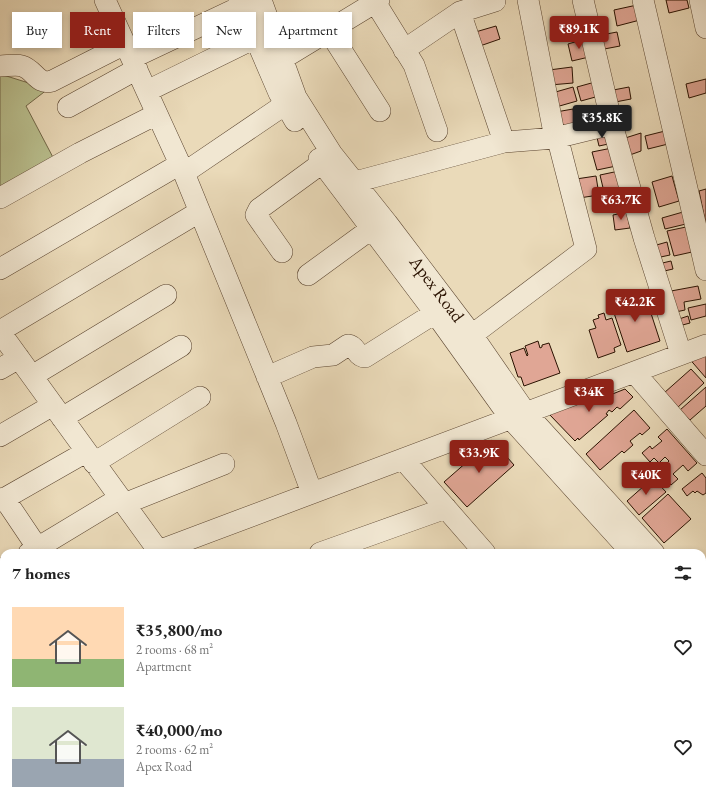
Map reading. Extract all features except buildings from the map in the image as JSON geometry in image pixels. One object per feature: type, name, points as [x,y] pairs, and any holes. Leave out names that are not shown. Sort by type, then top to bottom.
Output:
[{"type":"street","points":[[105,0],[182,169],[286,423],[312,493]]},
{"type":"street","points":[[404,50],[460,12],[496,0]]},
{"type":"street","points":[[472,335],[586,249],[558,140],[555,138],[528,0]]},
{"type":"street","points":[[583,0],[612,124],[644,238],[681,354]]},
{"type":"street","points":[[643,0],[706,270]]},
{"type":"street","points":[[700,0],[706,28]]},
{"type":"street","points":[[352,17],[377,1],[414,65],[437,131]]},
{"type":"street","points":[[0,66],[22,66],[27,68],[42,81],[52,81],[131,57],[248,2]]},
{"type":"street","name":"Apex Road","points":[[248,2],[250,12]]},
{"type":"street","name":"Apex Road","points":[[248,2],[282,59],[290,101],[387,223],[472,335],[519,416],[650,549]]},
{"type":"street","points":[[460,12],[504,142]]},
{"type":"street","name":"Apex Road","points":[[256,40],[322,163],[435,313],[629,549]]},
{"type":"street","points":[[146,91],[234,48]]},
{"type":"street","points":[[282,59],[300,48]]},
{"type":"street","points":[[340,48],[380,111]]},
{"type":"street","points":[[68,107],[131,57]]},
{"type":"street","points":[[0,269],[182,169],[290,101]]},
{"type":"street","points":[[0,198],[80,153],[157,114]]},
{"type":"street","points":[[355,182],[504,142],[555,138],[612,124]]},
{"type":"street","points":[[282,252],[256,215],[257,212],[322,163]]},
{"type":"street","points":[[157,549],[0,331],[199,212]]},
{"type":"street","points":[[308,275],[371,229]]},
{"type":"street","points":[[32,376],[166,294]]},
{"type":"street","points":[[267,377],[309,359],[333,355],[348,345],[354,347],[359,355],[365,357],[435,313]]},
{"type":"street","points":[[167,549],[706,345]]},
{"type":"street","points":[[0,436],[58,412],[181,346]]},
{"type":"street","points":[[0,369],[19,358]]},
{"type":"street","points":[[634,372],[706,455]]},
{"type":"street","points":[[35,549],[2,500],[90,457],[200,397]]},
{"type":"street","points":[[404,459],[482,549]]},
{"type":"street","points":[[39,549],[122,501],[224,464]]},
{"type":"street","points":[[331,549],[446,508]]},
{"type":"green space","points":[[0,74],[48,89],[26,106],[57,165],[0,198]]}]
